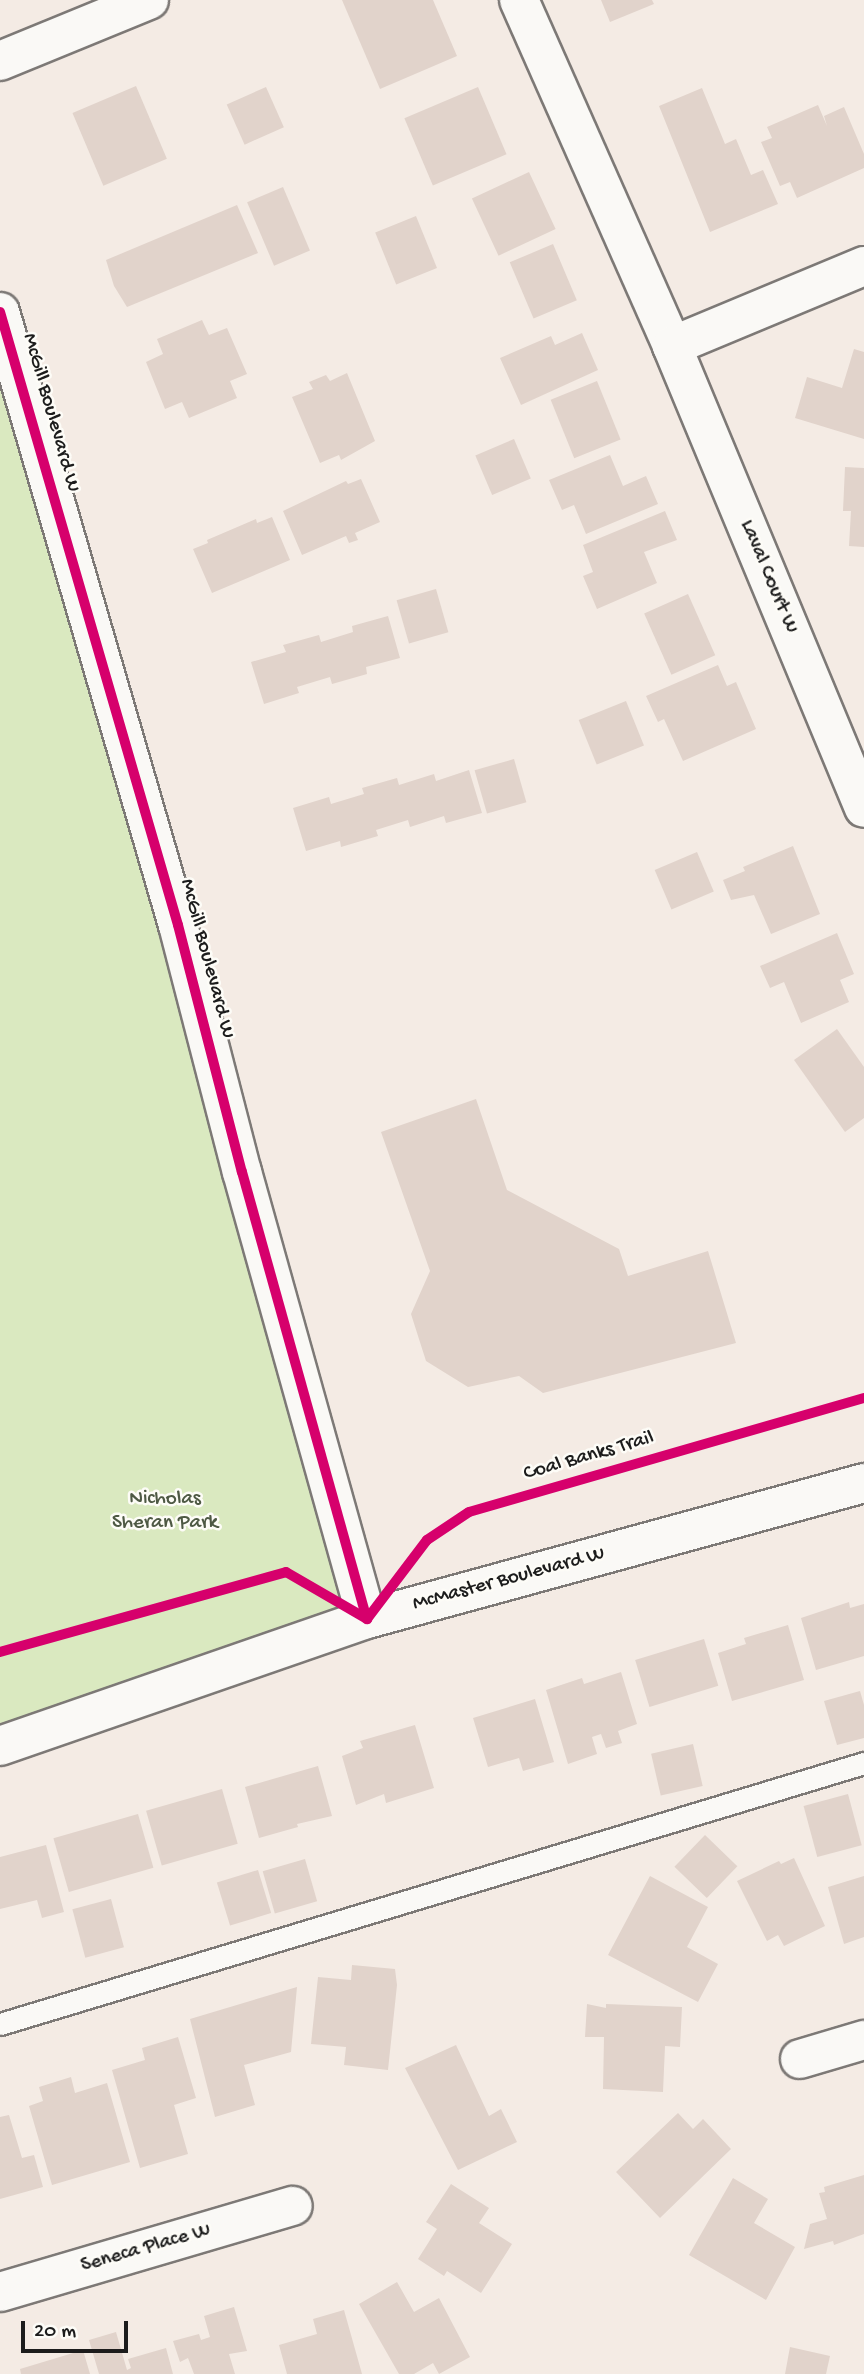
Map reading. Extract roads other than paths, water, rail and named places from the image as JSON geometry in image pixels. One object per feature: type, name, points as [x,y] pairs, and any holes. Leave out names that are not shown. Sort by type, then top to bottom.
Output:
[{"type":"street","points":[[0,61],[149,0]]},
{"type":"street","name":"Laval Court W","points":[[519,0],[672,346],[864,808]]},
{"type":"street","points":[[672,346],[864,267]]},
{"type":"street","name":"McGill Boulevard W","points":[[0,312],[178,925],[242,1172],[367,1619]]},
{"type":"street","name":"McMaster Boulevard W","points":[[0,1746],[367,1619],[864,1483]]},
{"type":"street","points":[[800,2059],[864,2040]]},
{"type":"street","name":"Seneca Place W","points":[[0,2292],[293,2206]]},
{"type":"lane","points":[[0,2024],[864,1763]]},
{"type":"park label","name":"Nicholas Sheran Park","points":[[165,1512]]}]
